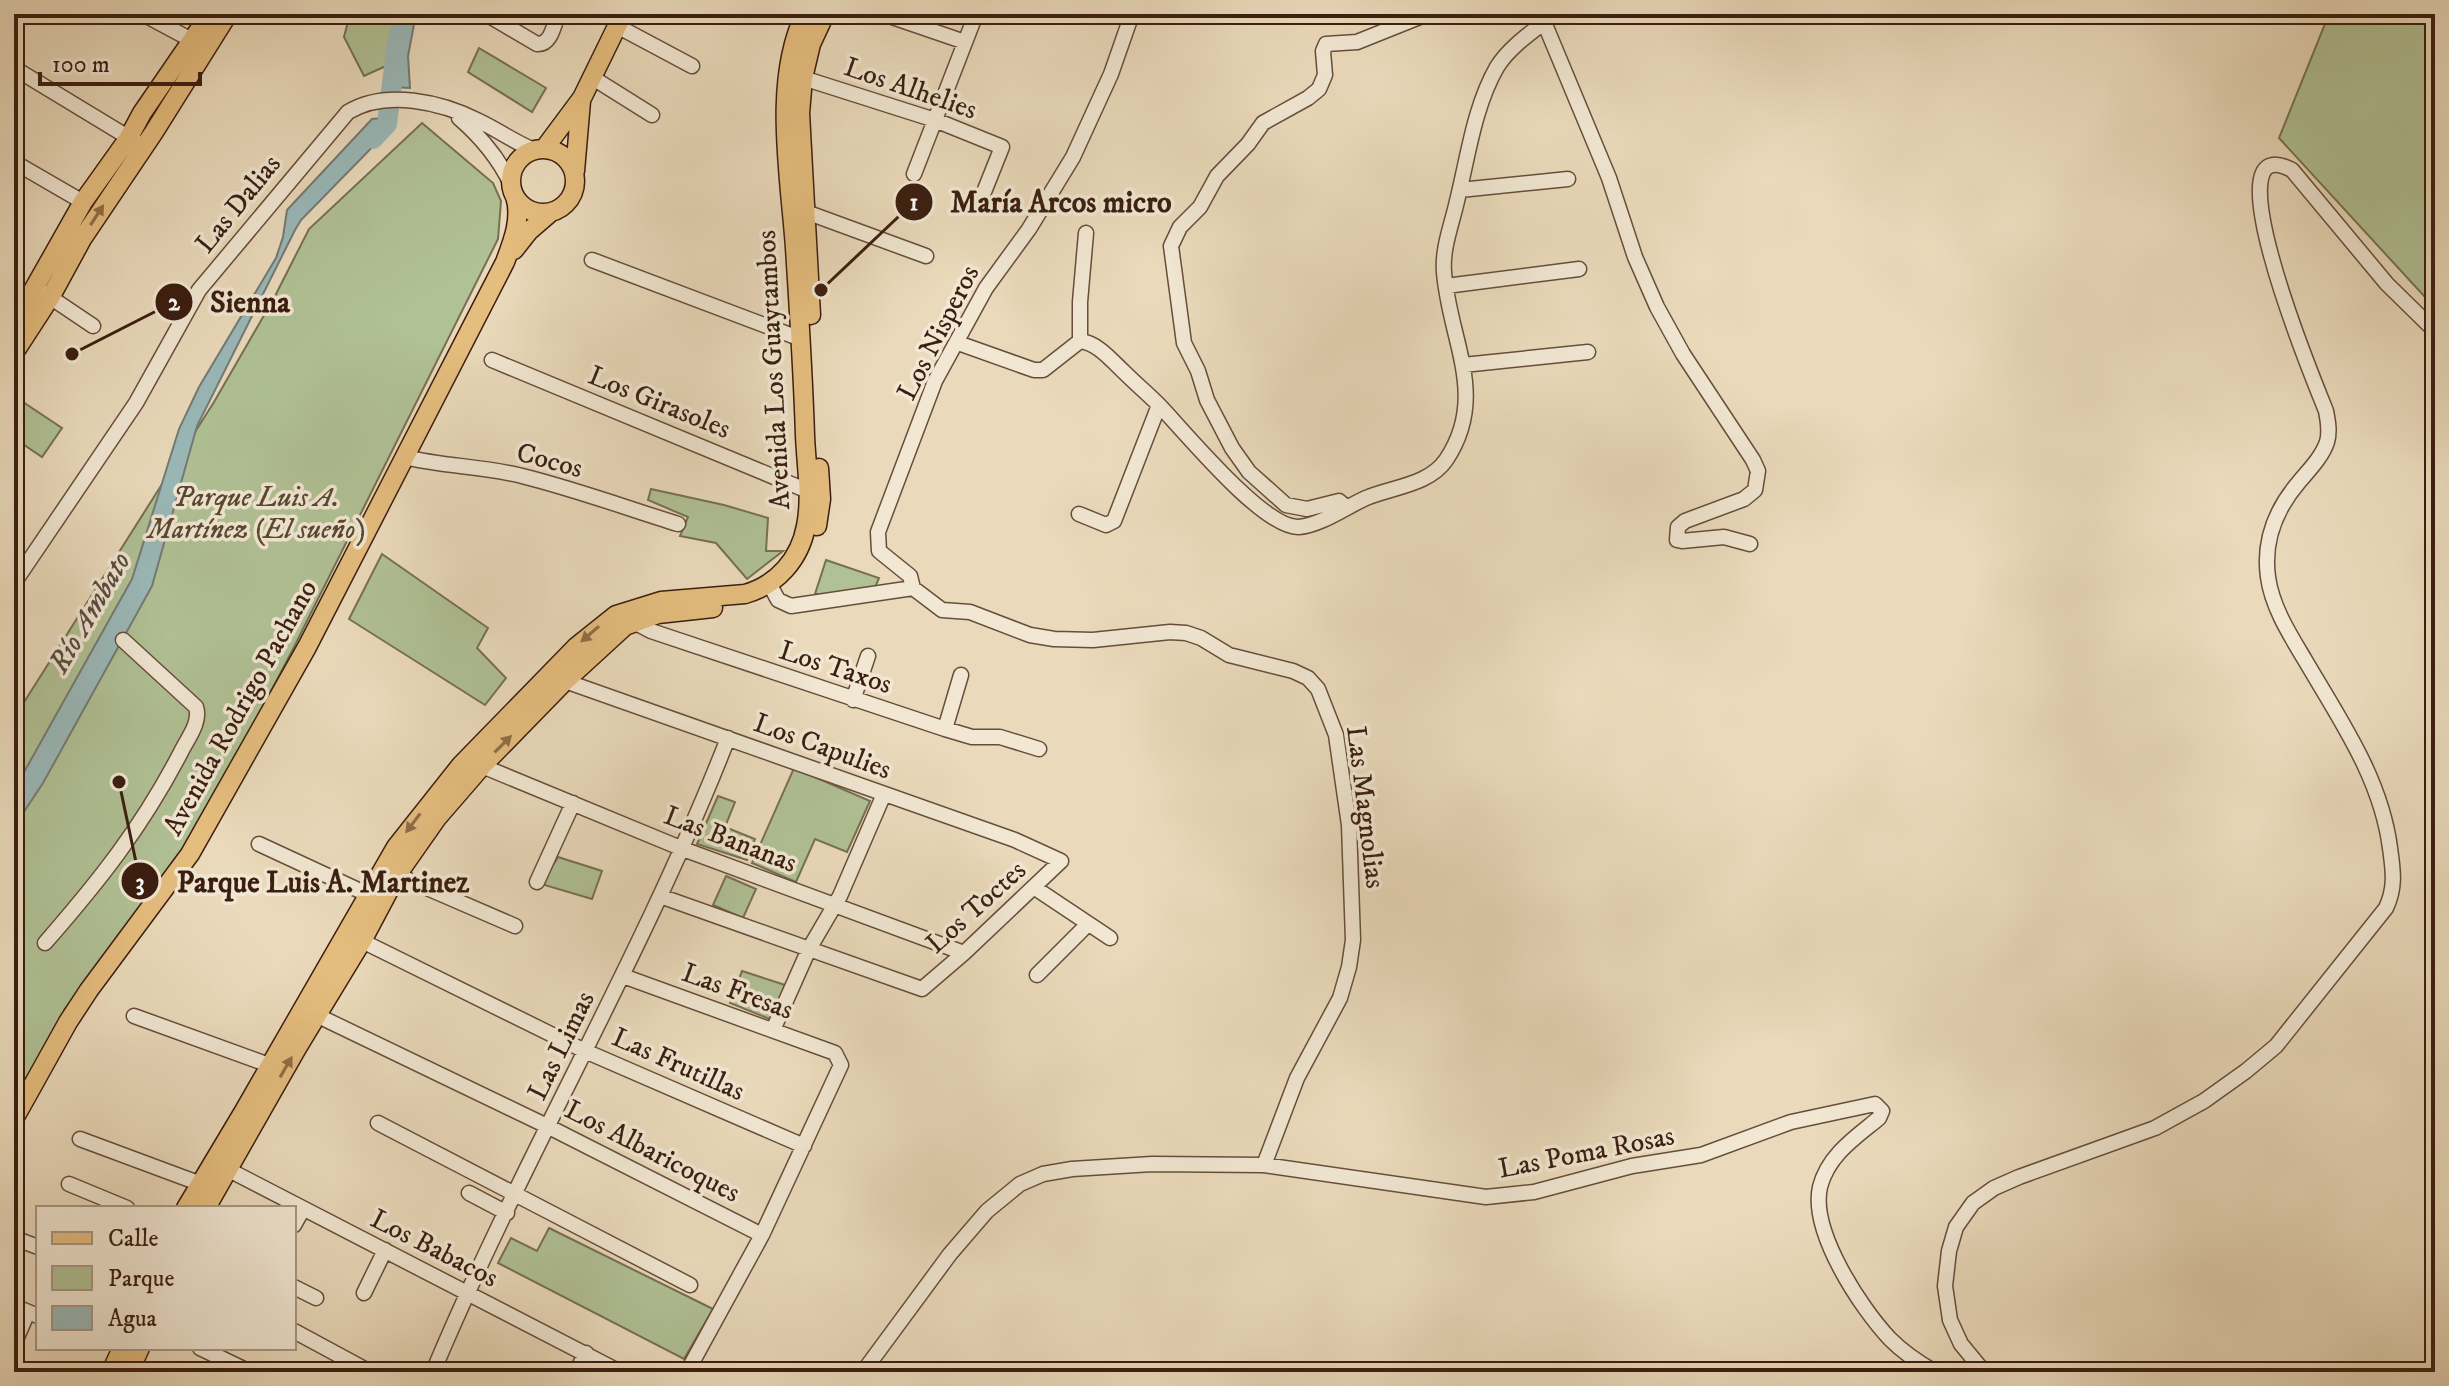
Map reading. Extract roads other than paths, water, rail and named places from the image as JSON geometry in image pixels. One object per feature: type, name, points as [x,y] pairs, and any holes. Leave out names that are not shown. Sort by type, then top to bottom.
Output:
[{"type":"main road","points":[[200,45],[210,14]]},
{"type":"main road","points":[[14,353],[74,236],[136,142],[142,113],[228,14]]},
{"type":"main road","name":"Avenida Los Guaytambos","points":[[772,590],[802,552],[818,523],[821,499],[805,348],[786,110],[790,67],[805,14]]},
{"type":"main road","name":"Avenida Los Guaytambos","points":[[802,552],[808,491],[806,212],[800,113],[803,78],[811,44],[825,14]]},
{"type":"main road","points":[[582,98],[576,182],[569,201],[551,212],[530,211],[513,190],[516,163],[539,149],[582,98],[620,20]]},
{"type":"main road","points":[[539,149],[563,155],[575,171]]},
{"type":"main road","points":[[74,236],[83,202],[110,179]]},
{"type":"main road","name":"Avenida Rodrigo Pachano","points":[[14,1119],[89,990],[190,854],[307,647],[505,262],[515,234],[518,206],[513,190]]},
{"type":"main road","name":"Avenida Rodrigo Pachano","points":[[505,262],[529,231],[551,212]]},
{"type":"main road","points":[[14,324],[43,292]]},
{"type":"main road","points":[[207,1206],[396,847],[461,765],[584,639],[605,622],[633,615],[747,604],[772,590]]},
{"type":"main road","points":[[187,1206],[269,1065],[362,941],[397,875],[437,818],[482,766],[633,615]]},
{"type":"main road","points":[[111,1372],[118,1350]]},
{"type":"main road","points":[[129,1372],[139,1350]]},
{"type":"street","points":[[143,14],[200,45]]},
{"type":"street","points":[[486,14],[537,44],[543,44],[558,14]]},
{"type":"street","points":[[914,174],[976,14]]},
{"type":"street","name":"Los Nisperos","points":[[913,588],[910,576],[879,551],[876,539],[935,381],[986,288],[1029,229],[1073,157],[1111,74],[1132,14]]},
{"type":"street","points":[[1346,507],[1339,501],[1307,509],[1286,505],[1259,482],[1232,448],[1207,400],[1198,371],[1184,343],[1171,246],[1180,227],[1200,207],[1217,176],[1248,144],[1263,123],[1319,89],[1325,75],[1323,51],[1326,44],[1357,42],[1427,14]]},
{"type":"street","points":[[889,16],[965,42]]},
{"type":"street","points":[[1080,341],[1095,345],[1159,405],[1235,486],[1285,524],[1298,527],[1314,523],[1440,469],[1452,451],[1466,415],[1463,365],[1446,286],[1444,256],[1475,124],[1490,81],[1505,58],[1550,18],[1635,257],[1657,307],[1683,354],[1758,471],[1755,490],[1744,499],[1685,521],[1678,527],[1677,540],[1724,537],[1750,544]]},
{"type":"street","points":[[620,20],[692,66]]},
{"type":"street","points":[[14,68],[136,142]]},
{"type":"street","points":[[593,78],[652,115]]},
{"type":"street","name":"Los Alhelies","points":[[803,78],[935,120],[1002,147],[984,192]]},
{"type":"street","name":"Las Dalias","points":[[14,583],[136,403],[199,290],[339,119],[357,107],[382,100],[421,101],[479,121],[512,142],[539,149]]},
{"type":"street","name":"Las Dalias","points":[[449,109],[488,146],[502,164],[513,190]]},
{"type":"street","points":[[14,162],[83,202]]},
{"type":"street","points":[[1984,1372],[1961,1344],[1950,1320],[1945,1286],[1949,1251],[1956,1227],[1973,1203],[1994,1188],[2019,1177],[2155,1128],[2204,1101],[2246,1071],[2276,1046],[2377,920],[2386,908],[2394,886],[2388,826],[2367,768],[2290,634],[2277,608],[2268,576],[2269,535],[2275,517],[2292,490],[2322,454],[2328,426],[2326,411],[2287,314],[2259,199],[2262,173],[2270,166],[2282,165],[2292,170],[2387,284],[2435,331]]},
{"type":"street","points":[[1460,190],[1568,179]]},
{"type":"street","points":[[806,212],[926,256]]},
{"type":"street","points":[[1080,341],[1086,233]]},
{"type":"street","points":[[592,260],[805,348]]},
{"type":"street","points":[[1446,286],[1579,269]]},
{"type":"street","points":[[43,292],[93,326]]},
{"type":"street","points":[[958,343],[1034,370],[1043,370],[1080,341]]},
{"type":"street","points":[[1463,365],[1588,352]]},
{"type":"street","name":"Los Girasoles","points":[[492,360],[808,491]]},
{"type":"street","points":[[1079,514],[1106,525],[1114,521],[1159,405]]},
{"type":"street","name":"Cocos","points":[[405,457],[526,477],[678,524]]},
{"type":"street","points":[[772,590],[784,604],[791,606],[913,588]]},
{"type":"street","name":"Las Magnolias","points":[[913,588],[942,610],[964,610],[1030,635],[1093,640],[1186,633],[1229,655],[1293,671],[1308,678],[1318,689],[1336,735],[1349,825],[1353,940],[1340,998],[1297,1078],[1264,1165]]},
{"type":"street","name":"Los Taxos","points":[[633,615],[651,631],[853,700],[972,737],[1000,737],[1039,749]]},
{"type":"street","points":[[45,943],[86,898],[128,842],[164,785],[197,721],[196,707],[123,640]]},
{"type":"street","points":[[853,700],[868,656]]},
{"type":"street","points":[[945,729],[961,675]]},
{"type":"street","name":"Los Capulies","points":[[565,681],[1015,840],[1061,861]]},
{"type":"street","name":"Las Limas","points":[[439,1370],[468,1293],[683,849],[728,738]]},
{"type":"street","name":"Las Bananas","points":[[482,766],[683,849],[964,953]]},
{"type":"street","points":[[773,1030],[809,949],[835,906],[884,794]]},
{"type":"street","points":[[537,882],[573,803]]},
{"type":"street","points":[[259,844],[369,895]]},
{"type":"street","name":"Los Toctes","points":[[809,949],[922,989],[1061,861]]},
{"type":"street","points":[[397,875],[515,926]]},
{"type":"street","points":[[1035,888],[1110,938]]},
{"type":"street","points":[[660,896],[809,949]]},
{"type":"street","points":[[1037,975],[1088,924]]},
{"type":"street","name":"Las Frutillas","points":[[362,941],[585,1051],[804,1146]]},
{"type":"street","name":"Las Fresas","points":[[623,976],[835,1053],[841,1065],[804,1146]]},
{"type":"street","name":"Los Albaricoques","points":[[310,1012],[549,1127],[762,1235]]},
{"type":"street","points":[[134,1016],[269,1065]]},
{"type":"street","name":"Las Poma Rosas","points":[[863,1372],[950,1254],[987,1211],[1020,1184],[1043,1174],[1152,1164],[1264,1165],[1486,1197],[1522,1193],[1632,1166],[1701,1155],[1791,1122],[1875,1104],[1882,1111],[1879,1118],[1842,1149],[1830,1164],[1820,1186],[1818,1212],[1825,1238],[1838,1263],[1878,1324],[1899,1347],[1935,1372]]},
{"type":"street","points":[[378,1123],[690,1285]]},
{"type":"street","points":[[80,1139],[201,1184]]},
{"type":"street","points":[[687,1372],[762,1235],[804,1146]]},
{"type":"street","name":"Los Babacos","points":[[227,1169],[620,1372]]},
{"type":"street","points":[[69,1184],[122,1206]]},
{"type":"street","points":[[469,1193],[507,1213]]},
{"type":"street","points":[[296,1221],[303,1209]]},
{"type":"street","points":[[14,1238],[36,1246]]},
{"type":"street","points":[[364,1293],[385,1250]]},
{"type":"street","points":[[296,1288],[316,1298]]},
{"type":"street","points":[[14,1344],[27,1311]]},
{"type":"street","points":[[296,1332],[370,1372]]},
{"type":"street","points":[[204,1350],[250,1372]]},
{"type":"street","points":[[576,1372],[586,1353]]},
{"type":"water","points":[[398,14],[416,14],[408,56],[410,88],[389,87],[389,64]]},
{"type":"water","points":[[393,117],[390,129],[301,220],[295,230],[197,426],[152,586],[43,783],[14,827],[14,790],[132,579],[179,429],[199,387],[276,258],[287,210],[372,119]]},
{"type":"waterway","name":"Río Ambato","points":[[373,139],[387,124],[397,42],[405,14]]},
{"type":"place","name":"María Arcos micro","points":[[821,290]]},
{"type":"place","name":"Sienna","points":[[72,354]]},
{"type":"place","name":"Parque Luis A. Martinez","points":[[119,782]]},
{"type":"park label","name":"Parque Luis A. Martínez (El sueño)","points":[[256,512]]}]
